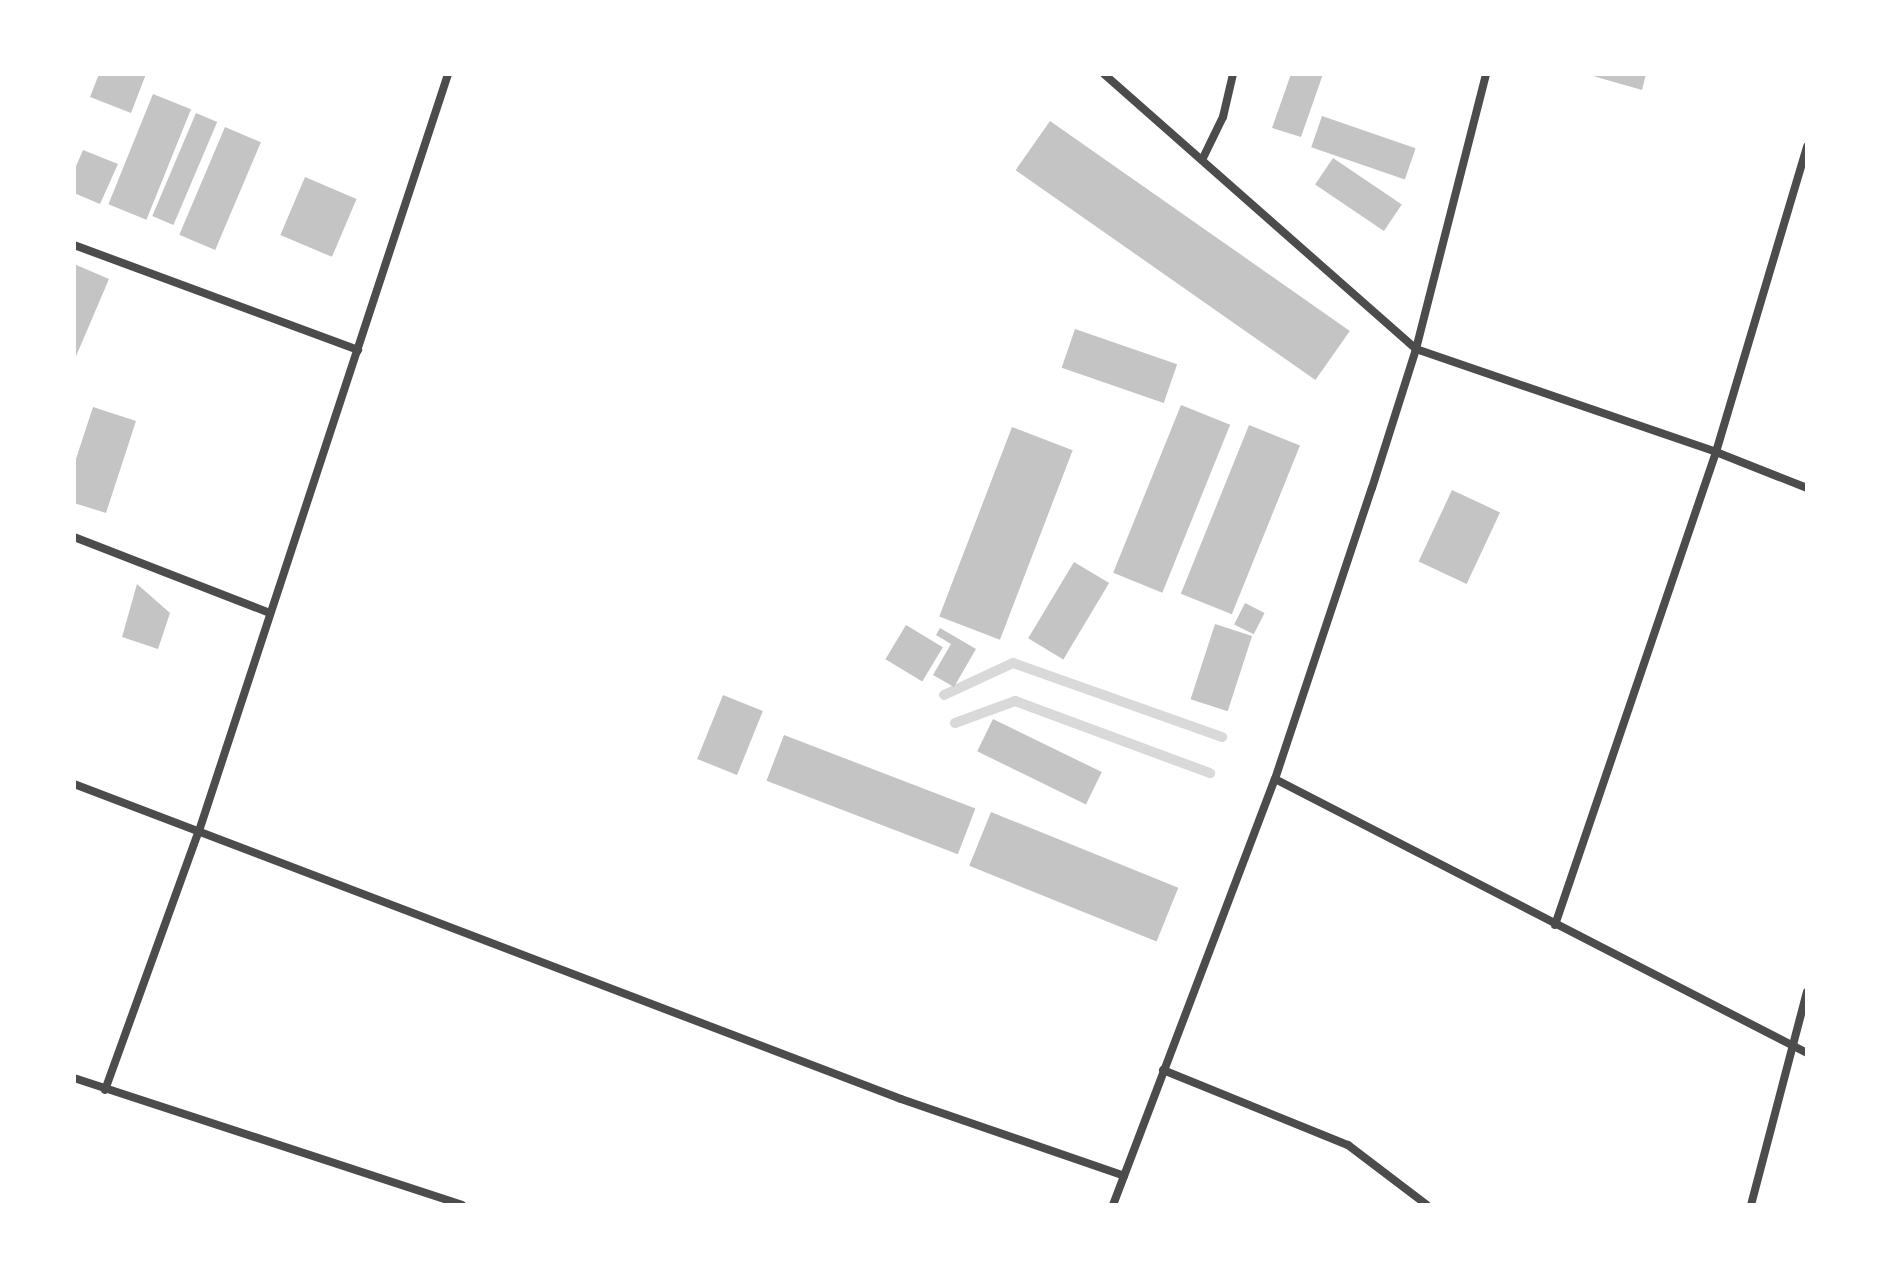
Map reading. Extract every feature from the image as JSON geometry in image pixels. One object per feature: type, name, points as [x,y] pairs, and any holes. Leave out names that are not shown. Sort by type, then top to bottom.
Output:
[{"type":"street","points":[[105,1090],[199,831],[448,76],[436,74]]},
{"type":"street","points":[[1104,74],[1416,349],[1716,452],[1807,488]]},
{"type":"street","points":[[1202,160],[1223,117],[1233,74]]},
{"type":"street","points":[[1113,1205],[1275,779],[1416,349],[1486,74]]},
{"type":"street","points":[[1555,925],[1716,452],[1807,146]]},
{"type":"street","points":[[74,245],[358,350]]},
{"type":"street","points":[[74,537],[270,613]]},
{"type":"street","points":[[1275,779],[1807,1053]]},
{"type":"street","points":[[74,784],[887,1094],[1124,1176]]},
{"type":"street","points":[[1751,1205],[1807,992]]},
{"type":"street","points":[[1163,1070],[1348,1145],[1427,1205]]},
{"type":"street","points":[[74,1078],[462,1205]]},
{"type":"building","points":[[99,74],[146,74],[131,113],[90,97]]},
{"type":"building","points":[[1291,74],[1323,74],[1301,137],[1272,128]]},
{"type":"building","points":[[1586,74],[1646,74],[1642,90]]},
{"type":"building","points":[[153,94],[191,109],[146,220],[108,204]]},
{"type":"building","points":[[196,113],[217,122],[173,225],[152,216]]},
{"type":"building","points":[[1322,116],[1416,148],[1405,179],[1311,147]]},
{"type":"building","points":[[1050,121],[1350,331],[1315,380],[1016,170]]},
{"type":"building","points":[[225,127],[261,142],[215,250],[179,235]]},
{"type":"building","points":[[83,150],[118,164],[100,204],[74,193],[74,171]]},
{"type":"building","points":[[1333,158],[1402,204],[1384,231],[1315,185]]},
{"type":"building","points":[[305,177],[357,199],[332,257],[280,235]]},
{"type":"building","points":[[74,264],[109,279],[74,361]]},
{"type":"building","points":[[1075,329],[1177,364],[1164,403],[1062,368]]},
{"type":"building","points":[[1181,405],[1230,425],[1162,593],[1113,573]]},
{"type":"building","points":[[93,407],[136,421],[106,513],[74,503],[74,465]]},
{"type":"building","points":[[1249,425],[1300,446],[1232,614],[1181,594]]},
{"type":"building","points":[[1012,427],[1073,450],[1000,640],[939,617]]},
{"type":"building","points":[[1452,490],[1500,512],[1467,584],[1419,562]]},
{"type":"building","points":[[1074,562],[1109,583],[1063,659],[1028,638]]},
{"type":"building","points":[[137,584],[170,613],[158,649],[122,637]]},
{"type":"building","points":[[1245,603],[1265,613],[1254,634],[1234,624]]},
{"type":"building","points":[[1215,624],[1252,636],[1228,711],[1191,699]]},
{"type":"building","points":[[906,625],[943,647],[922,681],[885,659]]},
{"type":"building","points":[[940,628],[976,649],[954,687],[933,675],[951,644],[936,635]]},
{"type":"building","points":[[723,695],[763,711],[737,775],[697,759]]},
{"type":"building","points":[[993,719],[1102,772],[1086,804],[977,751]]},
{"type":"building","points":[[784,735],[975,808],[958,854],[766,781]]},
{"type":"building","points":[[991,812],[1178,888],[1157,941],[969,866]]},
{"type":"waterway","points":[[944,695],[1013,663],[1222,737]]},
{"type":"waterway","points":[[955,723],[1015,701],[1210,773]]}]
